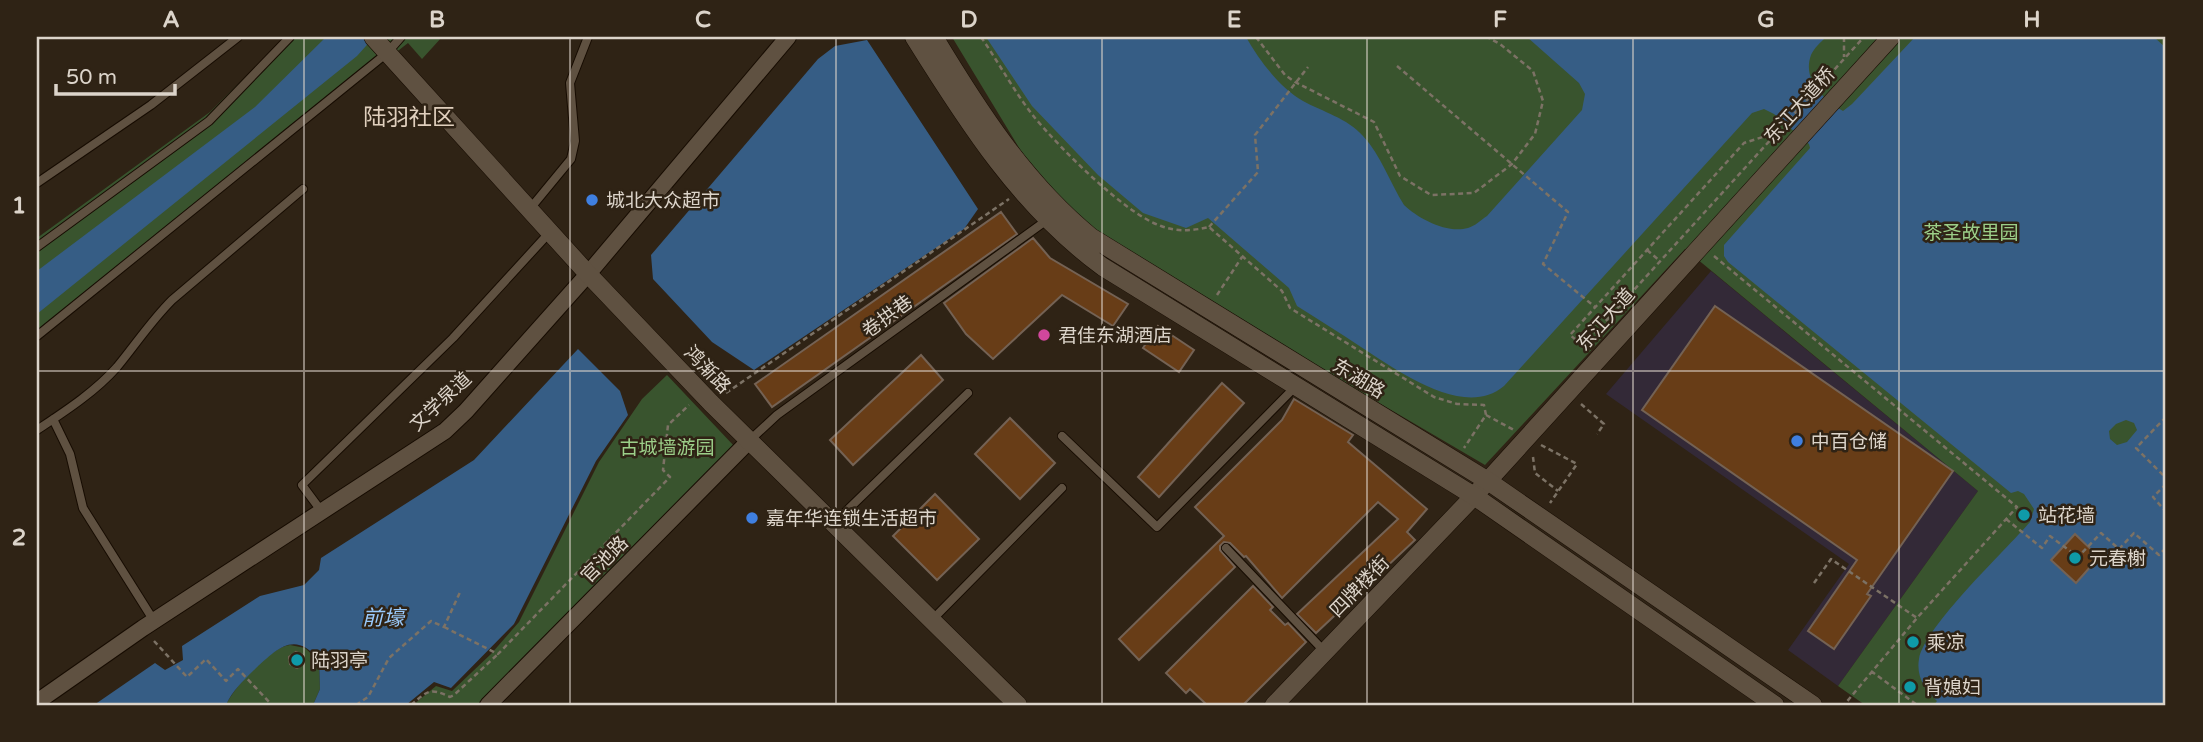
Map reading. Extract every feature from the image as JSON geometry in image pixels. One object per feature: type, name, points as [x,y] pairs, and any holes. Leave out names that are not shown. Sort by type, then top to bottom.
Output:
[{"type":"main road","name":"东湖路","points":[[914,37],[968,122],[1021,191],[1080,251],[1474,496],[1775,705]]},
{"type":"main road","name":"东湖路","points":[[934,37],[976,106],[1013,157],[1053,205],[1102,245],[1488,481],[1813,705]]},
{"type":"main road","name":"东江大道桥","points":[[1768,172],[1891,37]]},
{"type":"main road","name":"鸿渐路","points":[[381,46],[588,274],[706,398],[1018,705]]},
{"type":"main road","name":"东江大道","points":[[1474,496],[1533,441],[1567,392],[1768,172]]},
{"type":"main road","name":"四牌楼街","points":[[1274,705],[1474,496]]},
{"type":"street","name":"文学泉道","points":[[37,702],[149,624],[445,431],[588,274],[788,37]]},
{"type":"street","name":"官池路","points":[[488,705],[749,442]]},
{"type":"lane","points":[[37,183],[151,105],[239,37]]},
{"type":"lane","points":[[37,247],[209,121],[290,37]]},
{"type":"lane","points":[[37,336],[381,46],[401,37]]},
{"type":"lane","points":[[529,210],[571,159],[575,141],[569,98],[570,83],[588,37]]},
{"type":"lane","points":[[37,430],[99,384],[117,367],[152,319],[303,189]]},
{"type":"lane","name":"卷拱巷","points":[[749,442],[777,415],[1047,220]]},
{"type":"lane","points":[[322,512],[302,485],[453,338],[550,232]]},
{"type":"lane","points":[[1062,436],[1157,527],[1296,386]]},
{"type":"lane","points":[[833,524],[968,393]]},
{"type":"lane","points":[[53,419],[70,454],[83,508],[149,624]]},
{"type":"lane","points":[[932,621],[1062,488]]},
{"type":"lane","points":[[1226,548],[1325,652]]},
{"type":"path","points":[[981,37],[1035,118],[1110,192],[1143,218],[1159,226],[1186,231],[1209,227],[1258,172],[1255,135],[1308,67]]},
{"type":"path","points":[[1256,37],[1285,75],[1374,122],[1399,176],[1431,195],[1474,193],[1512,164],[1535,134],[1543,101],[1532,71],[1500,44],[1487,37]]},
{"type":"path","points":[[1843,37],[1844,58]]},
{"type":"path","points":[[1583,346],[1864,37]]},
{"type":"path","points":[[1397,66],[1567,212],[1543,264],[1595,307]]},
{"type":"path","points":[[1598,358],[1570,335],[1744,143],[1777,132]]},
{"type":"path","points":[[411,705],[430,690],[450,697],[454,695],[498,654],[670,477],[663,470],[668,425],[1021,191]]},
{"type":"path","points":[[1209,227],[1282,291],[1290,308],[1434,397],[1457,404],[1485,405],[1486,415],[1456,461]]},
{"type":"path","points":[[1647,250],[1674,274]]},
{"type":"path","points":[[1710,256],[1716,257],[2017,507],[1917,618],[1844,705]]},
{"type":"path","points":[[1207,309],[1242,257]]},
{"type":"path","points":[[1567,392],[1604,424],[1597,434]]},
{"type":"path","points":[[1486,415],[1577,464],[1540,517]]},
{"type":"path","points":[[2166,417],[2136,448],[2166,478]]},
{"type":"path","points":[[1533,441],[1547,436]]},
{"type":"path","points":[[1533,441],[1535,473],[1558,491]]},
{"type":"path","points":[[2166,484],[2152,497],[2166,512]]},
{"type":"path","points":[[2006,519],[2042,548],[2050,536],[2078,558],[2101,533],[2119,549],[2134,533],[2159,555],[2166,548]]},
{"type":"path","points":[[1814,583],[1831,559],[1917,618]]},
{"type":"path","points":[[444,627],[461,590]]},
{"type":"path","points":[[356,705],[368,697],[389,658],[431,621],[498,654]]},
{"type":"path","points":[[149,624],[187,677],[206,659],[226,681],[238,669],[272,705]]},
{"type":"path","points":[[1871,671],[1917,705]]},
{"type":"shaded area","name":"中百仓储","points":[[1711,271],[1978,491],[1838,686],[1788,650],[1849,564],[1606,394]]},
{"type":"green space","points":[[285,37],[442,37],[422,59],[408,43],[37,339],[37,238],[210,112]]},
{"type":"green space","name":"茶圣故里园","points":[[952,37],[2166,37],[2166,705],[1865,705],[1838,686],[1978,491],[1685,249],[1485,465],[1159,274],[1104,238],[1064,202],[1021,151]]},
{"type":"green space","name":"古城墙游园","points":[[667,375],[735,447],[480,705],[413,705],[436,686],[452,691],[491,654],[519,622],[599,462],[642,399]]},
{"type":"green space","points":[[290,645],[305,648],[319,661],[320,689],[313,705],[226,705],[237,688],[263,660],[282,647]]},
{"type":"water","points":[[326,37],[374,37],[357,56],[37,314],[37,271],[255,107]]},
{"type":"water","name":"茶圣故里园","points":[[986,37],[1246,37],[1263,64],[1294,95],[1350,124],[1363,136],[1380,160],[1404,205],[1434,224],[1460,229],[1471,227],[1487,216],[1582,110],[1585,94],[1579,83],[1527,37],[1826,37],[1811,55],[1809,73],[1822,95],[1843,111],[1915,37],[2154,37],[2166,48],[2166,705],[1934,705],[1937,701],[1925,688],[1919,672],[1919,659],[1924,645],[1967,589],[2030,522],[2034,509],[2024,494],[2018,491],[2011,493],[1724,256],[1724,245],[1810,148],[1809,144],[1774,114],[1764,109],[1752,113],[1504,386],[1488,395],[1470,397],[1451,395],[1431,388],[1393,368],[1297,306],[1289,288],[1208,218],[1186,228],[1143,213],[1098,175],[1032,106]],"holes":[[[2126,420],[2134,423],[2137,430],[2127,442],[2117,445],[2110,439],[2109,431],[2116,424]]]},
{"type":"water","points":[[867,40],[978,209],[964,229],[754,370],[712,342],[653,279],[651,255],[818,59],[835,46]]},
{"type":"water","name":"前壕","points":[[578,349],[620,391],[628,415],[596,461],[514,624],[451,688],[434,682],[406,705],[313,705],[320,689],[319,661],[310,651],[293,644],[277,650],[262,663],[238,686],[226,705],[94,705],[155,663],[165,670],[183,660],[182,646],[260,596],[304,585],[319,570],[321,558],[474,460]]},
{"type":"building","points":[[1001,212],[1017,234],[772,407],[755,384]]},
{"type":"building","points":[[1033,238],[1050,258],[1128,304],[1113,326],[1062,295],[993,359],[966,334],[944,303]]},
{"type":"building","name":"中百仓储","points":[[1715,306],[1953,471],[1867,594],[1871,596],[1834,649],[1808,631],[1857,560],[1642,410]]},
{"type":"building","points":[[1158,326],[1194,350],[1179,372],[1143,348]]},
{"type":"building","points":[[921,355],[943,380],[853,465],[830,440]]},
{"type":"building","points":[[1222,383],[1244,403],[1159,497],[1138,477]]},
{"type":"building","points":[[1294,399],[1353,435],[1348,442],[1427,509],[1407,532],[1415,540],[1316,633],[1297,614],[1398,519],[1378,502],[1282,598],[1246,556],[1230,543],[1224,542],[1220,550],[1235,567],[1139,660],[1119,639],[1224,536],[1195,507],[1282,420]]},
{"type":"building","points":[[1010,418],[1055,463],[1020,499],[975,454]]},
{"type":"building","points":[[935,494],[979,539],[937,580],[893,536]]},
{"type":"building","name":"元春榭","points":[[2075,534],[2099,557],[2076,583],[2051,560]]},
{"type":"building","points":[[1253,586],[1273,607],[1270,610],[1285,625],[1288,623],[1306,642],[1243,705],[1207,705],[1190,689],[1186,693],[1166,673]]},
{"type":"building","name":"陆羽亭","points":[[296,652],[303,655],[304,663],[297,668],[290,664],[289,657]]},
{"type":"place","name":"城北大众超市","points":[[592,200]]},
{"type":"place","name":"君佳东湖酒店","points":[[1044,335]]},
{"type":"place","name":"中百仓储","points":[[1797,441]]},
{"type":"place","name":"站花墙","points":[[2024,515]]},
{"type":"place","name":"嘉年华连锁生活超市","points":[[752,518]]},
{"type":"place","name":"元春榭","points":[[2075,558]]},
{"type":"place","name":"乘凉","points":[[1913,642]]},
{"type":"place","name":"陆羽亭","points":[[297,660]]},
{"type":"place","name":"背媳妇","points":[[1910,687]]},
{"type":"district","name":"陆羽社区","points":[[409,117]]}]
